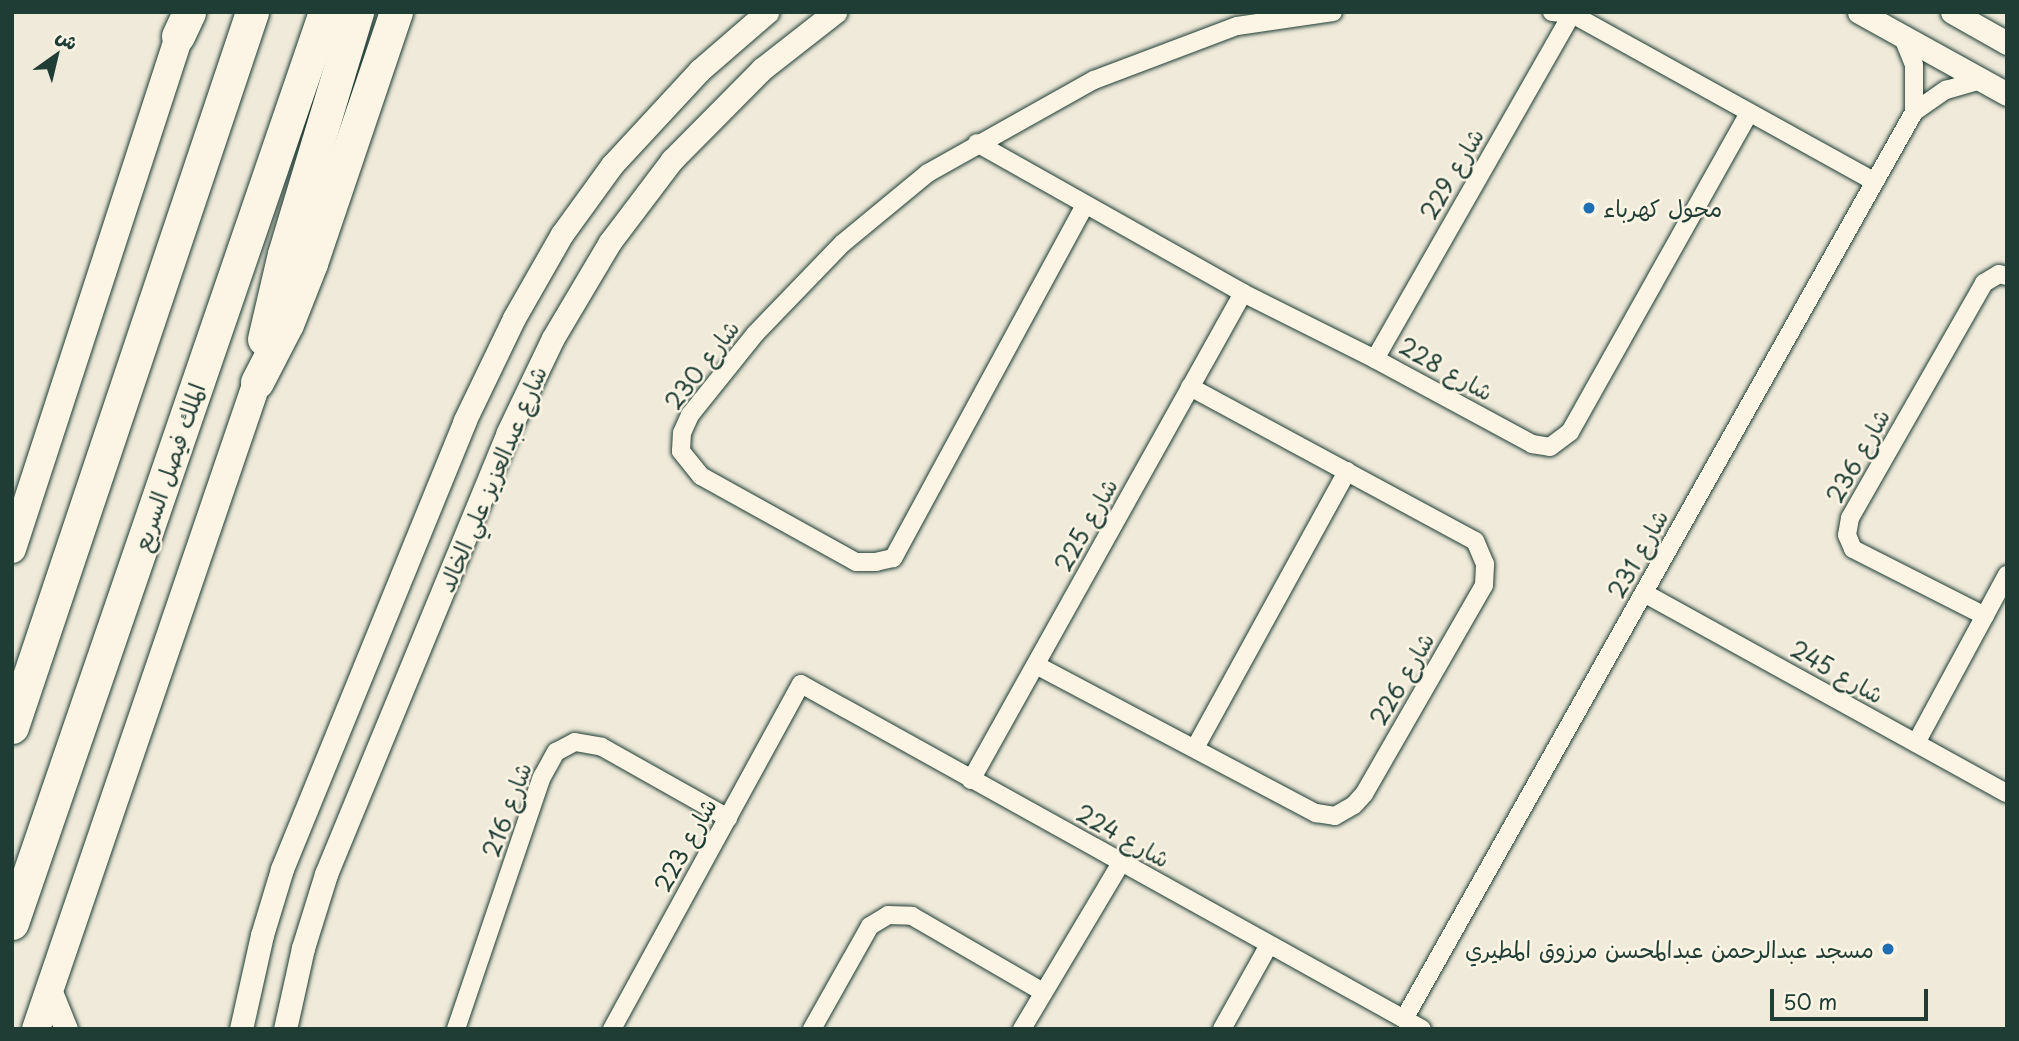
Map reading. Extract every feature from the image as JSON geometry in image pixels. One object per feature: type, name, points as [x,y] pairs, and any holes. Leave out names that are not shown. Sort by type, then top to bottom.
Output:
[{"type":"highway","points":[[12,727],[252,12]]},
{"type":"highway","name":"الملك فيصل السريع","points":[[12,923],[325,12]]},
{"type":"highway","points":[[257,382],[284,254],[357,12]]},
{"type":"highway","points":[[257,382],[287,324],[312,263],[396,12]]},
{"type":"main road","points":[[12,549],[185,20]]},
{"type":"main road","points":[[36,1029],[257,382]]},
{"type":"street","name":"شارع عبدالعزيز علي الخالد","points":[[241,1029],[265,924],[290,848],[464,422],[514,318],[562,234],[632,141],[699,70],[768,12]]},
{"type":"street","name":"شارع عبدالعزيز علي الخالد","points":[[285,1029],[303,948],[326,874],[508,434],[553,338],[610,242],[671,160],[762,69],[835,12]]},
{"type":"street","name":"شارع 230","points":[[1085,205],[893,558],[876,562],[856,562],[701,477],[681,451],[682,433],[690,415],[756,333],[843,243],[928,173],[1094,79],[1237,26],[1333,12]]},
{"type":"street","points":[[1552,12],[1572,13],[1875,182]]},
{"type":"street","points":[[1860,12],[2007,94]]},
{"type":"street","points":[[1952,12],[2007,43]]},
{"type":"street","name":"شارع 229","points":[[1375,359],[1572,13]]},
{"type":"street","name":"شارع 231","points":[[1902,35],[1914,65],[1914,112]]},
{"type":"street","name":"شارع 231","points":[[1404,1019],[1914,112],[1946,90],[1982,80]]},
{"type":"street","name":"شارع 228","points":[[977,143],[1243,293],[1375,359],[1532,444],[1550,447],[1570,432],[1749,113]]},
{"type":"street","name":"شارع 236","points":[[1984,616],[1853,549],[1847,535],[1850,518],[1984,283],[1999,274],[2007,276]]},
{"type":"street","name":"شارع 225","points":[[971,780],[1243,293]]},
{"type":"street","name":"شارع 226","points":[[1036,665],[1316,813],[1335,816],[1364,794],[1484,585],[1485,564],[1475,541],[1190,387]]},
{"type":"street","points":[[1195,748],[1347,471]]},
{"type":"street","points":[[1916,743],[2007,575]]},
{"type":"street","name":"شارع 245","points":[[1644,593],[2007,793]]},
{"type":"street","name":"شارع 224","points":[[802,684],[1422,1029]]},
{"type":"street","name":"شارع 223","points":[[611,1029],[802,684]]},
{"type":"street","name":"شارع 216","points":[[456,1029],[542,777],[556,752],[575,742],[602,747],[728,818]]},
{"type":"street","points":[[1022,1029],[1121,863]]},
{"type":"street","points":[[813,1029],[870,926],[888,915],[912,916],[1042,992]]},
{"type":"street","points":[[1222,1029],[1269,944]]},
{"type":"street","points":[[49,988],[66,1029]]},
{"type":"place","name":"محول كهرباء","points":[[1589,208]]},
{"type":"place","name":"مسجد عبدالرحمن عبدالمحسن مرزوق المطيري","points":[[1888,949]]}]
